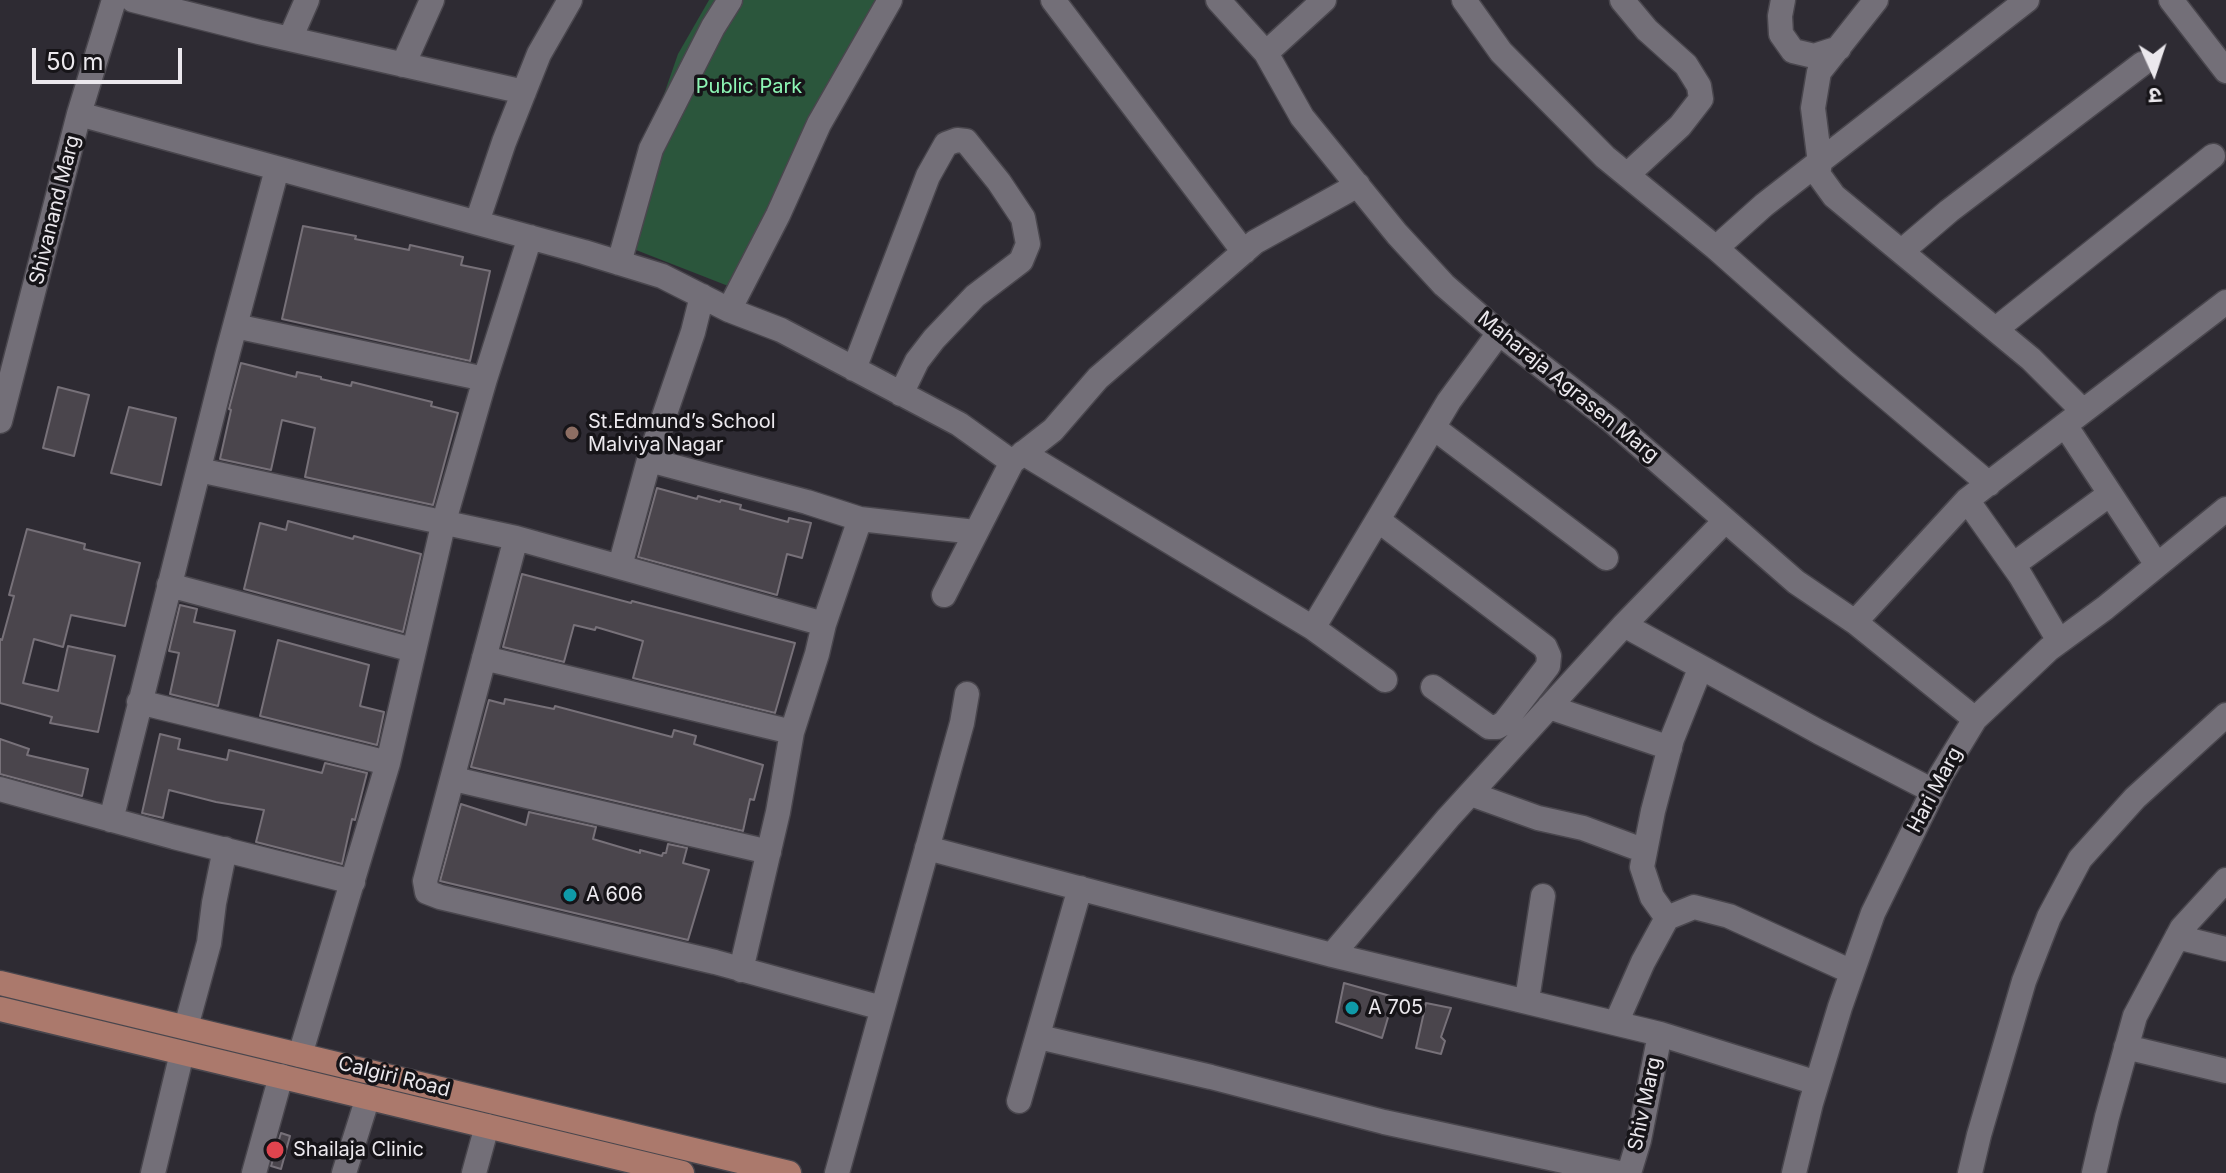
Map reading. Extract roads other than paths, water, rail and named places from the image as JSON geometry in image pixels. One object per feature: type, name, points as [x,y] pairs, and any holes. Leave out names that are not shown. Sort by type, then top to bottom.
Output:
[{"type":"main road","name":"Calgiri Road","points":[[0,983],[789,1173]]},
{"type":"main road","name":"Calgiri Road","points":[[0,1009],[487,1126],[610,1164],[678,1172]]},
{"type":"street","name":"Shivanand Marg","points":[[0,421],[11,339],[114,0]]},
{"type":"street","points":[[133,0],[524,92]]},
{"type":"street","points":[[290,39],[307,0]]},
{"type":"street","points":[[403,65],[432,0]]},
{"type":"street","points":[[477,222],[539,54],[570,0]]},
{"type":"street","points":[[619,263],[651,149],[730,0]]},
{"type":"street","points":[[729,310],[778,215],[819,124],[890,0]]},
{"type":"street","points":[[1053,0],[1244,252]]},
{"type":"street","name":"Maharaja Agrasen Marg","points":[[1218,0],[1266,53],[1302,117],[1397,234],[1444,285],[1499,333],[1612,421],[1796,582],[1855,622],[1975,719]]},
{"type":"street","points":[[1266,53],[1324,0]]},
{"type":"street","points":[[1464,0],[1501,52],[1605,157],[1716,248],[1989,484]]},
{"type":"street","points":[[1622,0],[1647,30],[1686,65],[1699,86],[1701,99],[1680,126],[1627,175]]},
{"type":"street","points":[[1783,0],[1781,34],[1793,51],[1814,56],[1839,48]]},
{"type":"street","points":[[1876,0],[1819,72],[1813,108],[1820,163],[1818,174],[1834,196],[2031,359],[2074,418],[2110,494],[2157,565]]},
{"type":"street","points":[[1716,248],[1764,205],[2027,0]]},
{"type":"street","points":[[2171,0],[2226,71]]},
{"type":"street","points":[[1902,251],[1949,211],[2142,64]]},
{"type":"street","points":[[79,114],[477,222],[662,276],[729,310],[781,330],[959,424],[1313,628],[1385,680]]},
{"type":"street","points":[[854,369],[928,176],[946,144],[966,141],[992,172],[1023,218],[1028,244],[1021,261],[975,296],[934,339],[917,361],[901,394]]},
{"type":"street","points":[[1996,329],[2213,156]]},
{"type":"street","points":[[111,820],[277,169]]},
{"type":"street","points":[[944,595],[975,532],[1018,458],[1053,430],[1098,378],[1255,242],[1358,185]]},
{"type":"street","points":[[300,1055],[388,763],[444,521],[530,237]]},
{"type":"street","points":[[620,566],[649,460],[693,332],[702,296]]},
{"type":"street","points":[[1855,622],[1967,500],[2226,302]]},
{"type":"street","points":[[235,326],[485,379]]},
{"type":"street","points":[[1313,628],[1449,401],[1499,333]]},
{"type":"street","points":[[1434,428],[1606,558]]},
{"type":"street","points":[[649,460],[860,519],[975,532]]},
{"type":"street","points":[[199,470],[516,538],[824,624]]},
{"type":"street","points":[[2013,565],[2110,494]]},
{"type":"street","points":[[1967,500],[2013,565],[2059,641]]},
{"type":"street","name":"Hari Marg","points":[[1794,1173],[1817,1083],[1873,913],[1933,791],[1975,719],[2059,641],[2105,608],[2226,509]]},
{"type":"street","points":[[741,970],[769,852],[792,732],[860,519]]},
{"type":"street","points":[[1378,520],[1545,647],[1549,656],[1548,666],[1504,723],[1497,727],[1489,727],[1433,687]]},
{"type":"street","points":[[1332,955],[1549,707],[1725,521]]},
{"type":"street","points":[[516,538],[425,881],[427,892],[882,1008]]},
{"type":"street","points":[[169,585],[413,650]]},
{"type":"street","points":[[1624,625],[1700,669],[1933,791]]},
{"type":"street","points":[[484,658],[792,732]]},
{"type":"street","points":[[1667,918],[1652,897],[1642,867],[1670,748],[1700,669]]},
{"type":"street","points":[[837,1173],[962,723],[967,694]]},
{"type":"street","points":[[139,702],[388,763]]},
{"type":"street","points":[[1549,707],[1670,748]]},
{"type":"street","points":[[1970,1173],[2024,981],[2049,917],[2080,859],[2135,798],[2226,715]]},
{"type":"street","points":[[454,779],[769,852]]},
{"type":"street","points":[[0,789],[353,882]]},
{"type":"street","points":[[1471,794],[1538,818],[1583,828],[1645,851]]},
{"type":"street","points":[[927,848],[1332,955],[1660,1034],[1817,1083]]},
{"type":"street","points":[[186,1027],[209,943],[225,849]]},
{"type":"street","points":[[2097,1172],[2107,1117],[2135,1016],[2182,928],[2226,880]]},
{"type":"street","points":[[1019,1101],[1080,888]]},
{"type":"street","points":[[1527,1000],[1543,896]]},
{"type":"street","points":[[1616,1023],[1667,918],[1694,907],[1729,916],[1772,933],[1852,972]]},
{"type":"street","points":[[2177,937],[2226,949]]},
{"type":"street","name":"Shiv Marg","points":[[1629,1173],[1639,1140],[1660,1034]]},
{"type":"street","points":[[1039,1037],[1384,1122],[1619,1173]]},
{"type":"street","points":[[2126,1047],[2226,1071]]},
{"type":"street","points":[[153,1173],[182,1053]]},
{"type":"street","points":[[254,1173],[281,1076]]},
{"type":"street","points":[[344,1173],[368,1097]]},
{"type":"street","points":[[474,1173],[487,1126]]},
{"type":"place","name":"St.Edmund’s School Malviya Nagar","points":[[572,433]]},
{"type":"place","name":"A 606","points":[[570,895]]},
{"type":"place","name":"A 705","points":[[1352,1008]]},
{"type":"place","name":"Shailaja Clinic","points":[[275,1150]]},
{"type":"park label","name":"Public Park","points":[[749,87]]}]
